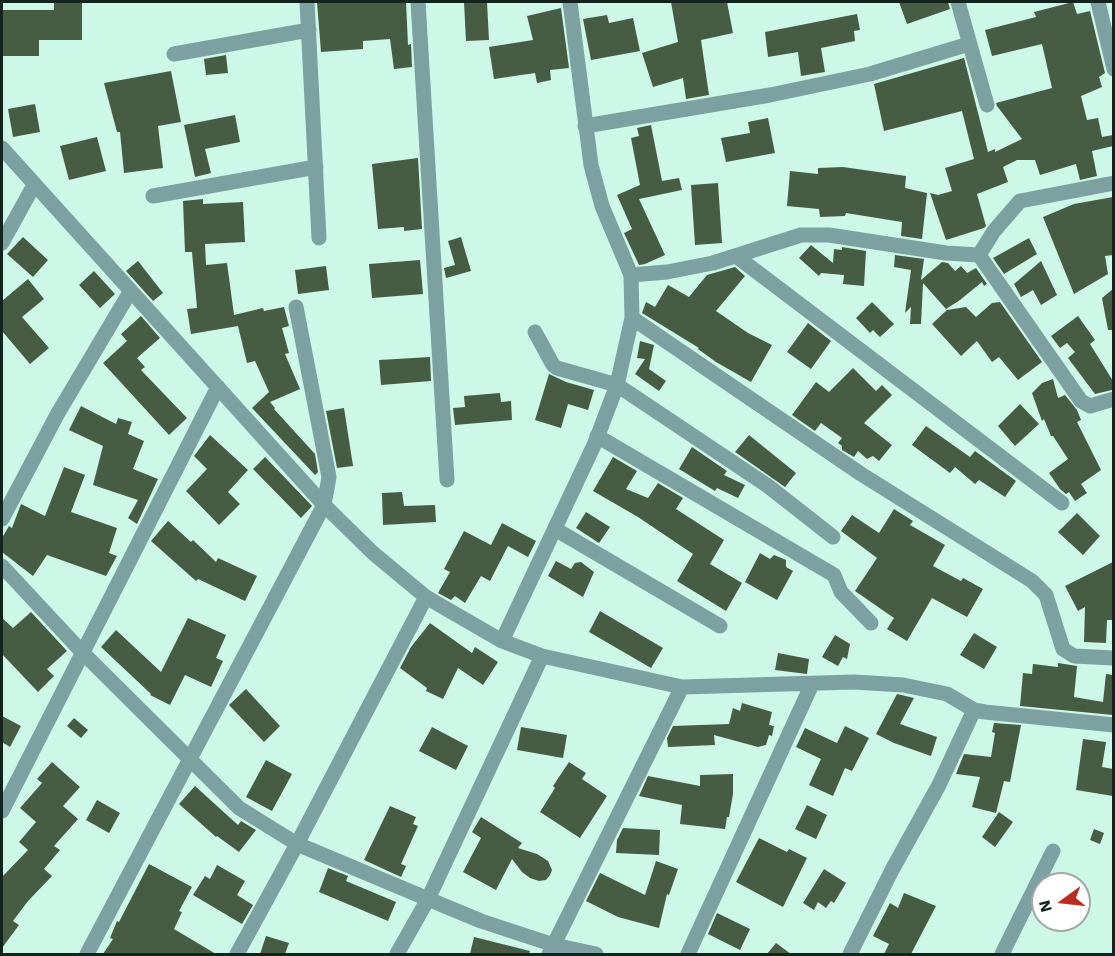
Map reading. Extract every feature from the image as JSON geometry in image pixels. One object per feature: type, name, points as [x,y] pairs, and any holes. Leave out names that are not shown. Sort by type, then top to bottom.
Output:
[{"type":"street","points":[[307,2],[319,238]]},
{"type":"street","points":[[418,2],[447,480]]},
{"type":"street","points":[[502,641],[597,435],[617,385],[632,318],[631,275],[602,206],[591,165],[570,2]]},
{"type":"street","points":[[958,2],[987,105]]},
{"type":"street","points":[[1104,7],[1113,69]]},
{"type":"street","points":[[174,54],[309,30]]},
{"type":"street","points":[[585,126],[770,95],[870,74],[969,44]]},
{"type":"street","points":[[2,148],[324,505],[373,553],[426,597],[502,641],[542,657],[682,687],[854,682],[903,685],[947,694],[974,710],[1113,725]]},
{"type":"street","points":[[153,196],[316,167]]},
{"type":"street","points":[[979,255],[994,231],[1020,201],[1113,183]]},
{"type":"street","points":[[2,243],[34,185]]},
{"type":"street","points":[[631,275],[667,272],[736,256],[793,237],[810,235],[829,235],[946,254],[979,255]]},
{"type":"street","points":[[979,255],[1081,401],[1090,406],[1113,399]]},
{"type":"street","points":[[736,256],[1062,503]]},
{"type":"street","points":[[2,519],[58,413],[130,292]]},
{"type":"street","points":[[87,954],[324,505],[329,477],[296,307]]},
{"type":"street","points":[[632,318],[861,474],[1032,581],[1046,595],[1063,649],[1074,656],[1113,658]]},
{"type":"street","points":[[535,332],[553,365],[557,368],[617,385],[768,486],[833,537]]},
{"type":"street","points":[[2,811],[218,387]]},
{"type":"street","points":[[597,435],[834,575],[841,592],[871,623]]},
{"type":"street","points":[[555,529],[720,626]]},
{"type":"street","points":[[2,566],[82,652],[239,808],[297,844],[551,950],[596,954]]},
{"type":"street","points":[[237,954],[426,597]]},
{"type":"street","points":[[397,954],[428,899],[542,657]]},
{"type":"street","points":[[688,954],[812,684]]},
{"type":"street","points":[[551,950],[682,687]]},
{"type":"street","points":[[850,954],[892,870],[939,785],[974,710]]},
{"type":"street","points":[[1002,954],[1053,851]]},
{"type":"building","points":[[54,2],[82,2],[82,40],[39,40],[39,56],[2,56],[2,10],[54,10]]},
{"type":"building","points":[[317,2],[406,2],[408,45],[411,44],[412,67],[394,69],[390,39],[363,41],[363,49],[321,52]]},
{"type":"building","points":[[464,2],[487,2],[489,40],[466,41]]},
{"type":"building","points":[[671,2],[727,2],[733,33],[701,40],[709,95],[686,99],[683,78],[653,87],[642,53],[678,42]]},
{"type":"building","points":[[899,2],[948,2],[950,9],[907,24]]},
{"type":"building","points":[[1073,2],[1077,14],[1090,11],[1105,73],[1099,77],[1102,87],[1081,96],[1087,120],[1098,118],[1102,137],[1113,135],[1113,146],[1092,151],[1097,176],[1080,180],[1076,164],[1040,175],[1035,160],[1017,160],[1003,167],[1008,182],[977,194],[986,226],[946,240],[930,193],[938,195],[952,191],[945,168],[974,159],[962,111],[884,131],[874,84],[964,58],[988,152],[995,149],[995,152],[1022,139],[996,103],[1052,88],[1042,44],[992,56],[985,30],[1036,17],[1034,12]]},
{"type":"building","points":[[561,8],[569,68],[550,70],[551,80],[537,83],[535,73],[494,79],[489,47],[533,40],[527,16]]},
{"type":"building","points":[[857,14],[860,30],[854,31],[855,41],[821,48],[825,72],[801,76],[798,52],[768,57],[765,32]]},
{"type":"building","points":[[607,15],[609,23],[633,18],[640,51],[591,60],[583,19]]},
{"type":"building","points":[[226,55],[228,73],[206,75],[204,59]]},
{"type":"building","points":[[171,71],[181,122],[158,126],[163,168],[124,173],[120,132],[117,132],[104,83]]},
{"type":"building","points":[[35,104],[40,132],[13,137],[8,109]]},
{"type":"building","points":[[235,115],[240,142],[205,149],[211,173],[195,177],[184,125]]},
{"type":"building","points":[[768,118],[775,153],[726,162],[721,138],[750,133],[748,122]]},
{"type":"building","points":[[651,125],[662,181],[679,178],[682,190],[639,199],[665,255],[639,265],[624,233],[632,229],[617,195],[640,185],[631,138],[639,136],[637,128]]},
{"type":"building","points":[[97,137],[106,171],[69,180],[60,146]]},
{"type":"building","points":[[418,158],[422,229],[404,231],[404,227],[378,229],[372,164]]},
{"type":"building","points":[[843,167],[906,176],[905,188],[927,193],[922,239],[901,236],[902,222],[846,213],[845,216],[820,217],[819,209],[787,206],[790,171],[818,174],[818,168]]},
{"type":"building","points":[[718,183],[722,243],[695,245],[691,185]]},
{"type":"building","points":[[1113,197],[1113,255],[1105,256],[1108,274],[1074,294],[1043,217],[1074,204]]},
{"type":"building","points":[[203,199],[203,204],[243,202],[245,242],[205,244],[206,265],[227,263],[234,315],[263,308],[264,311],[284,307],[289,326],[282,328],[289,353],[285,354],[300,389],[270,402],[315,454],[318,472],[315,475],[252,408],[269,392],[255,361],[247,363],[238,326],[191,334],[187,309],[197,308],[192,252],[185,252],[183,201]]},
{"type":"building","points":[[23,237],[48,260],[33,277],[7,254]]},
{"type":"building","points":[[461,237],[471,271],[446,278],[444,268],[455,265],[448,241]]},
{"type":"building","points":[[1029,238],[1037,254],[1004,274],[993,258]]},
{"type":"building","points":[[811,245],[833,263],[834,249],[842,250],[842,247],[866,251],[864,286],[843,284],[844,275],[821,273],[819,276],[799,258]]},
{"type":"building","points":[[895,255],[924,259],[921,280],[942,262],[948,263],[955,271],[961,266],[967,273],[976,268],[987,284],[984,286],[982,282],[946,309],[923,283],[921,324],[910,324],[911,307],[905,313],[911,270],[894,267]]},
{"type":"building","points":[[420,260],[423,294],[372,298],[369,264]]},
{"type":"building","points":[[138,261],[163,293],[153,301],[126,271]]},
{"type":"building","points":[[1041,261],[1057,295],[1041,305],[1033,290],[1021,297],[1014,284]]},
{"type":"building","points":[[326,266],[329,290],[298,294],[295,270]]},
{"type":"building","points":[[735,267],[745,276],[716,311],[748,333],[772,345],[751,382],[716,362],[699,348],[642,313],[646,302],[655,307],[668,285],[689,297],[707,275]]},
{"type":"building","points":[[94,271],[115,294],[100,308],[79,285]]},
{"type":"building","points":[[28,279],[44,299],[22,317],[49,348],[30,364],[2,331],[2,301]]},
{"type":"building","points":[[1113,289],[1113,330],[1108,330],[1102,298]]},
{"type":"building","points":[[872,302],[894,324],[880,337],[873,330],[870,333],[856,318]]},
{"type":"building","points":[[1000,302],[1042,362],[1018,380],[999,357],[992,362],[977,341],[961,356],[932,324],[947,310],[966,307],[976,317],[992,303]]},
{"type":"building","points":[[141,316],[160,338],[137,358],[145,367],[141,370],[187,418],[169,435],[103,363],[127,341],[121,334]]},
{"type":"building","points":[[1078,316],[1095,340],[1090,344],[1113,381],[1112,390],[1095,394],[1068,358],[1075,352],[1067,343],[1060,348],[1051,336]]},
{"type":"building","points":[[808,323],[831,341],[811,369],[787,352]]},
{"type":"building","points":[[640,341],[654,345],[649,369],[666,381],[659,391],[635,374],[645,359],[637,358]]},
{"type":"building","points":[[430,357],[431,381],[381,385],[379,360]]},
{"type":"building","points":[[853,368],[876,391],[882,385],[892,395],[864,423],[892,445],[879,461],[873,456],[867,459],[858,451],[854,457],[842,450],[842,446],[838,443],[842,438],[821,423],[815,431],[792,415],[816,382],[829,392]]},
{"type":"building","points":[[549,374],[566,382],[594,390],[588,410],[568,404],[561,428],[535,420]]},
{"type":"building","points":[[1053,379],[1058,398],[1065,395],[1077,410],[1081,420],[1077,422],[1101,470],[1081,484],[1087,493],[1075,501],[1069,492],[1066,494],[1060,489],[1049,473],[1068,459],[1051,436],[1044,419],[1042,421],[1032,393],[1042,383]]},
{"type":"building","points":[[500,393],[501,402],[511,401],[512,420],[455,425],[453,408],[465,407],[464,396]]},
{"type":"building","points":[[1020,404],[1039,424],[1015,446],[998,426]]},
{"type":"building","points":[[81,406],[116,424],[118,418],[132,422],[128,434],[144,441],[133,469],[158,479],[137,524],[128,518],[138,500],[93,485],[103,446],[69,430]]},
{"type":"building","points":[[344,408],[353,466],[337,468],[326,411]]},
{"type":"building","points":[[926,426],[970,457],[975,451],[1016,481],[1005,497],[979,480],[975,484],[955,467],[950,473],[912,445]]},
{"type":"building","points":[[210,435],[248,470],[228,492],[240,504],[219,525],[186,491],[207,469],[194,456]]},
{"type":"building","points":[[749,435],[796,473],[785,487],[735,452]]},
{"type":"building","points":[[692,447],[727,471],[724,475],[745,485],[738,498],[717,488],[715,491],[679,469]]},
{"type":"building","points":[[265,457],[312,506],[301,518],[253,469]]},
{"type":"building","points":[[613,457],[637,471],[626,489],[648,498],[658,483],[683,498],[676,509],[724,540],[710,564],[742,583],[726,611],[677,581],[693,554],[638,517],[593,491]]},
{"type":"building","points":[[64,467],[85,475],[71,512],[117,528],[109,553],[117,556],[106,576],[47,555],[33,576],[2,552],[2,538],[9,526],[12,528],[21,504],[45,516]]},
{"type":"building","points":[[402,492],[404,506],[435,505],[436,522],[383,525],[382,493]]},
{"type":"building","points":[[894,509],[913,521],[910,525],[945,545],[933,566],[961,581],[963,578],[983,589],[967,617],[932,598],[907,641],[887,629],[894,618],[855,591],[877,558],[841,531],[852,515],[879,533]]},
{"type":"building","points":[[586,512],[610,527],[599,543],[576,528]]},
{"type":"building","points":[[1077,513],[1100,536],[1083,555],[1058,532]]},
{"type":"building","points":[[168,521],[216,562],[218,558],[257,576],[245,601],[198,579],[196,581],[151,541]]},
{"type":"building","points":[[502,523],[536,541],[528,557],[508,546],[490,581],[481,576],[465,603],[455,596],[451,600],[438,593],[450,572],[444,569],[464,531],[491,545]]},
{"type":"building","points":[[760,553],[770,559],[774,555],[786,560],[786,567],[793,571],[777,600],[745,582]]},
{"type":"building","points":[[556,561],[571,569],[575,563],[581,562],[594,572],[583,597],[548,576]]},
{"type":"building","points":[[1113,562],[1113,620],[1107,620],[1106,643],[1084,642],[1085,607],[1078,611],[1065,586]]},
{"type":"building","points":[[600,611],[663,648],[651,668],[589,632]]},
{"type":"building","points":[[31,612],[67,651],[47,669],[54,676],[38,692],[2,654],[2,618],[13,628]]},
{"type":"building","points":[[188,618],[226,635],[216,658],[223,661],[211,687],[185,675],[170,705],[150,695],[101,647],[116,630],[161,672]]},
{"type":"building","points":[[430,623],[472,653],[475,647],[498,662],[483,685],[458,668],[443,699],[426,691],[427,688],[400,668],[411,647]]},
{"type":"building","points":[[974,633],[997,647],[984,669],[960,655]]},
{"type":"building","points":[[835,635],[850,644],[847,659],[843,657],[838,666],[822,657]]},
{"type":"building","points":[[778,653],[809,659],[807,674],[775,670]]},
{"type":"building","points":[[1058,663],[1077,666],[1074,697],[1103,702],[1106,674],[1113,675],[1113,715],[1020,706],[1023,673],[1032,674],[1033,664],[1058,667]]},
{"type":"building","points":[[246,689],[280,726],[264,742],[229,705]]},
{"type":"building","points":[[897,694],[914,698],[900,724],[937,737],[931,756],[876,734]]},
{"type":"building","points":[[742,703],[772,712],[769,725],[774,726],[772,736],[769,735],[766,745],[758,747],[714,735],[715,745],[668,747],[667,738],[673,726],[729,724],[733,708],[740,711]]},
{"type":"building","points":[[2,716],[21,726],[10,747],[2,742]]},
{"type":"building","points":[[74,718],[88,730],[81,738],[67,726]]},
{"type":"building","points":[[994,723],[1021,725],[1010,782],[1004,781],[996,813],[972,807],[980,777],[956,774],[964,754],[991,757],[995,733],[992,732]]},
{"type":"building","points":[[845,726],[869,738],[852,771],[845,768],[833,796],[809,785],[821,759],[796,747],[805,728],[837,743]]},
{"type":"building","points":[[432,727],[468,746],[456,770],[419,751]]},
{"type":"building","points":[[521,727],[567,735],[563,758],[517,750]]},
{"type":"building","points":[[1083,739],[1106,742],[1102,767],[1113,769],[1113,796],[1076,790]]},
{"type":"building","points":[[266,760],[292,774],[272,811],[246,797]]},
{"type":"building","points":[[52,762],[80,787],[63,806],[78,819],[54,846],[60,850],[44,869],[52,876],[13,921],[19,925],[2,948],[2,877],[28,850],[19,842],[36,822],[20,808],[42,783],[37,779]]},
{"type":"building","points":[[569,762],[586,773],[582,779],[607,796],[580,838],[540,812]]},
{"type":"building","points":[[733,774],[733,794],[725,829],[680,824],[682,805],[639,796],[648,776],[700,786],[700,775]]},
{"type":"building","points":[[195,786],[238,825],[241,821],[256,830],[239,852],[216,837],[179,804]]},
{"type":"building","points":[[97,800],[120,813],[109,833],[86,820]]},
{"type":"building","points":[[807,805],[827,815],[816,839],[795,829]]},
{"type":"building","points":[[390,806],[416,817],[413,824],[418,826],[401,864],[406,866],[401,877],[364,860]]},
{"type":"building","points":[[999,812],[1013,822],[995,847],[982,837]]},
{"type":"building","points":[[481,817],[522,843],[518,848],[537,854],[548,861],[552,870],[546,880],[539,881],[530,878],[512,859],[496,890],[463,872],[481,838],[472,832]]},
{"type":"building","points":[[623,828],[660,830],[659,855],[616,853],[617,840]]},
{"type":"building","points":[[1094,829],[1104,833],[1100,844],[1090,840]]},
{"type":"building","points":[[759,838],[787,852],[789,849],[807,858],[783,907],[736,882]]},
{"type":"building","points":[[656,861],[678,869],[669,895],[667,894],[659,928],[618,917],[586,901],[600,873],[645,895]]},
{"type":"building","points":[[149,864],[192,887],[179,911],[182,912],[174,929],[216,954],[103,954],[113,939],[110,938],[117,921],[119,922]]},
{"type":"building","points":[[217,865],[245,881],[237,895],[253,905],[242,924],[193,895],[205,876],[210,879]]},
{"type":"building","points":[[328,868],[348,876],[346,881],[396,902],[388,921],[319,892]]},
{"type":"building","points":[[824,869],[846,883],[834,903],[831,901],[826,908],[818,902],[814,910],[803,903]]},
{"type":"building","points":[[904,893],[936,906],[911,954],[884,954],[889,944],[873,936],[890,903],[898,908]]},
{"type":"building","points":[[717,913],[750,929],[740,950],[708,934]]},
{"type":"building","points":[[266,936],[289,943],[285,954],[260,954]]},
{"type":"building","points":[[474,937],[530,951],[529,954],[470,954]]},
{"type":"building","points":[[776,943],[791,954],[767,954]]}]
